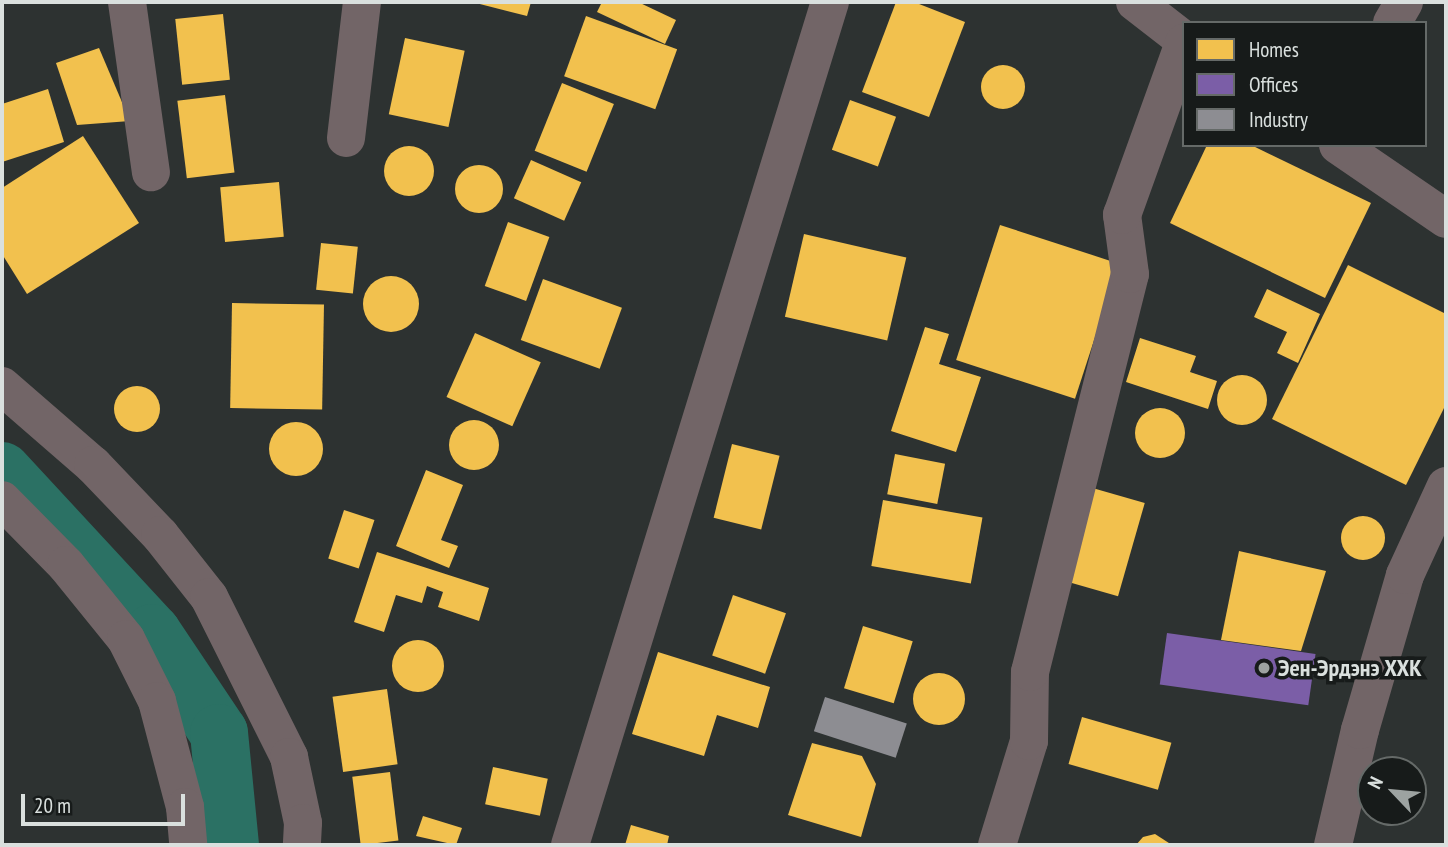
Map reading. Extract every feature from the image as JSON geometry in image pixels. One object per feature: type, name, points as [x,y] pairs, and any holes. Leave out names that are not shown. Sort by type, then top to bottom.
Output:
[{"type":"street","points":[[127,2],[151,172]]},
{"type":"street","points":[[346,138],[362,2]]},
{"type":"street","points":[[570,845],[830,2]]},
{"type":"street","points":[[1135,2],[1182,40]]},
{"type":"street","points":[[1393,21],[1404,2]]},
{"type":"street","points":[[997,845],[1028,741],[1030,672],[1130,274],[1122,215],[1182,48]]},
{"type":"street","points":[[1341,147],[1446,219]]},
{"type":"street","points":[[2,386],[93,465],[160,536],[209,597],[289,757],[303,823],[302,845]]},
{"type":"street","points":[[1333,845],[1360,730],[1405,575],[1446,486]]},
{"type":"street","points":[[2,500],[66,565],[126,639],[157,701],[185,807],[188,845]]},
{"type":"building: Homes","points":[[472,2],[531,2],[527,16]]},
{"type":"building: Homes","points":[[602,2],[638,2],[676,20],[665,44],[597,12]]},
{"type":"building: Homes","points":[[896,2],[914,2],[965,22],[929,117],[862,92]]},
{"type":"building: Homes","points":[[223,14],[230,80],[182,85],[175,19]]},
{"type":"building: Homes","points":[[586,16],[677,49],[655,109],[564,76]]},
{"type":"building: Homes","points":[[405,38],[465,51],[448,127],[389,114]]},
{"type":"building: Homes","points":[[99,48],[130,121],[77,125],[56,63]]},
{"type":"building: Homes","points":[[1003,65],[1018,72],[1025,87],[1018,102],[1003,109],[988,102],[981,87],[988,72]]},
{"type":"building: Homes","points":[[562,83],[614,104],[587,172],[535,151]]},
{"type":"building: Homes","points":[[48,89],[64,142],[2,162],[2,104]]},
{"type":"building: Homes","points":[[225,95],[235,172],[187,178],[177,101]]},
{"type":"building: Homes","points":[[850,100],[896,117],[878,167],[832,150]]},
{"type":"building: Homes","points":[[83,136],[139,223],[27,294],[2,254],[2,188]]},
{"type":"building: Homes","points":[[409,146],[426,154],[434,171],[426,188],[409,196],[392,188],[384,171],[392,154]]},
{"type":"building: Homes","points":[[1206,147],[1255,147],[1371,203],[1325,298],[1170,223]]},
{"type":"building: Homes","points":[[531,160],[581,182],[564,221],[514,198]]},
{"type":"building: Homes","points":[[479,165],[496,172],[503,189],[496,206],[479,213],[462,206],[455,189],[462,172]]},
{"type":"building: Homes","points":[[279,182],[284,237],[225,242],[220,187]]},
{"type":"building: Homes","points":[[508,222],[549,237],[526,301],[485,286]]},
{"type":"building: Homes","points":[[1000,225],[1119,264],[1075,399],[956,360]]},
{"type":"building: Homes","points":[[804,234],[906,258],[887,340],[785,317]]},
{"type":"building: Homes","points":[[321,243],[358,247],[353,294],[316,290]]},
{"type":"building: Homes","points":[[1348,265],[1446,314],[1446,404],[1406,485],[1272,419]]},
{"type":"building: Homes","points":[[391,276],[402,278],[411,284],[417,293],[417,315],[411,324],[402,330],[391,332],[380,330],[371,324],[365,315],[363,304],[365,293],[371,284],[380,278]]},
{"type":"building: Homes","points":[[543,279],[622,308],[600,369],[521,340]]},
{"type":"building: Homes","points":[[1267,289],[1320,314],[1298,363],[1277,353],[1287,332],[1254,317]]},
{"type":"building: Homes","points":[[232,303],[324,305],[322,410],[230,408]]},
{"type":"building: Homes","points":[[925,327],[949,334],[939,364],[981,377],[956,452],[891,431]]},
{"type":"building: Homes","points":[[475,333],[541,362],[512,426],[447,397]]},
{"type":"building: Homes","points":[[1140,338],[1196,356],[1190,372],[1217,381],[1208,409],[1126,382]]},
{"type":"building: Homes","points":[[1242,375],[1260,382],[1267,400],[1260,418],[1242,425],[1224,418],[1217,400],[1224,382]]},
{"type":"building: Homes","points":[[137,386],[153,393],[160,409],[153,425],[137,432],[121,425],[114,409],[121,393]]},
{"type":"building: Homes","points":[[1160,408],[1178,415],[1185,433],[1178,451],[1160,458],[1142,451],[1135,433],[1142,415]]},
{"type":"building: Homes","points":[[474,420],[492,427],[499,445],[492,463],[474,470],[456,463],[449,445],[456,427]]},
{"type":"building: Homes","points":[[296,422],[315,430],[323,449],[315,468],[296,476],[277,468],[269,449],[277,430]]},
{"type":"building: Homes","points":[[732,444],[780,456],[761,530],[714,518]]},
{"type":"building: Homes","points":[[895,454],[945,464],[937,504],[887,494]]},
{"type":"building: Homes","points":[[426,470],[463,485],[441,540],[458,546],[449,568],[396,546]]},
{"type":"building: Homes","points":[[1089,487],[1145,503],[1118,596],[1062,580]]},
{"type":"building: Homes","points":[[883,500],[982,518],[971,584],[871,566]]},
{"type":"building: Homes","points":[[344,510],[374,520],[359,568],[328,559]]},
{"type":"building: Homes","points":[[1363,516],[1379,522],[1385,538],[1379,554],[1363,560],[1347,554],[1341,538],[1347,522]]},
{"type":"building: Homes","points":[[1239,551],[1326,571],[1301,651],[1221,640]]},
{"type":"building: Homes","points":[[377,552],[489,588],[479,621],[438,607],[443,592],[427,586],[422,603],[396,595],[384,632],[354,622]]},
{"type":"building: Homes","points":[[733,595],[786,613],[765,674],[712,656]]},
{"type":"building: Homes","points":[[863,626],[913,641],[894,703],[844,688]]},
{"type":"building: Homes","points":[[418,640],[428,642],[436,648],[442,656],[442,676],[436,684],[428,690],[418,692],[408,690],[400,684],[394,676],[392,666],[394,656],[400,648],[408,642]]},
{"type":"building: Homes","points":[[658,652],[770,687],[758,728],[717,715],[704,756],[632,734]]},
{"type":"building: Homes","points":[[939,673],[949,675],[957,681],[963,689],[963,709],[957,717],[949,723],[939,725],[929,723],[921,717],[915,709],[913,699],[915,689],[921,681],[929,675]]},
{"type":"building: Homes","points":[[387,689],[398,764],[343,772],[333,697]]},
{"type":"building: Homes","points":[[1082,717],[1171,743],[1158,790],[1068,764]]},
{"type":"building: Homes","points":[[812,743],[862,756],[876,784],[861,837],[788,815]]},
{"type":"building: Homes","points":[[493,767],[548,779],[540,816],[485,804]]},
{"type":"building: Homes","points":[[390,772],[398,840],[361,845],[352,777]]},
{"type":"building: Homes","points":[[423,816],[462,828],[456,845],[416,836]]},
{"type":"building: Homes","points":[[631,825],[669,836],[667,845],[625,845]]},
{"type":"building: Homes","points":[[1155,834],[1172,845],[1136,845],[1143,837]]},
{"type":"building: Offices","points":[[1167,633],[1316,654],[1308,705],[1160,684]]},
{"type":"building: Industry","points":[[825,697],[907,724],[896,758],[814,731]]},
{"type":"waterway","points":[[2,471],[152,633],[219,733],[230,845]]},
{"type":"place","name":"Эен-Эрдэнэ ХХК","points":[[1264,668]]}]
